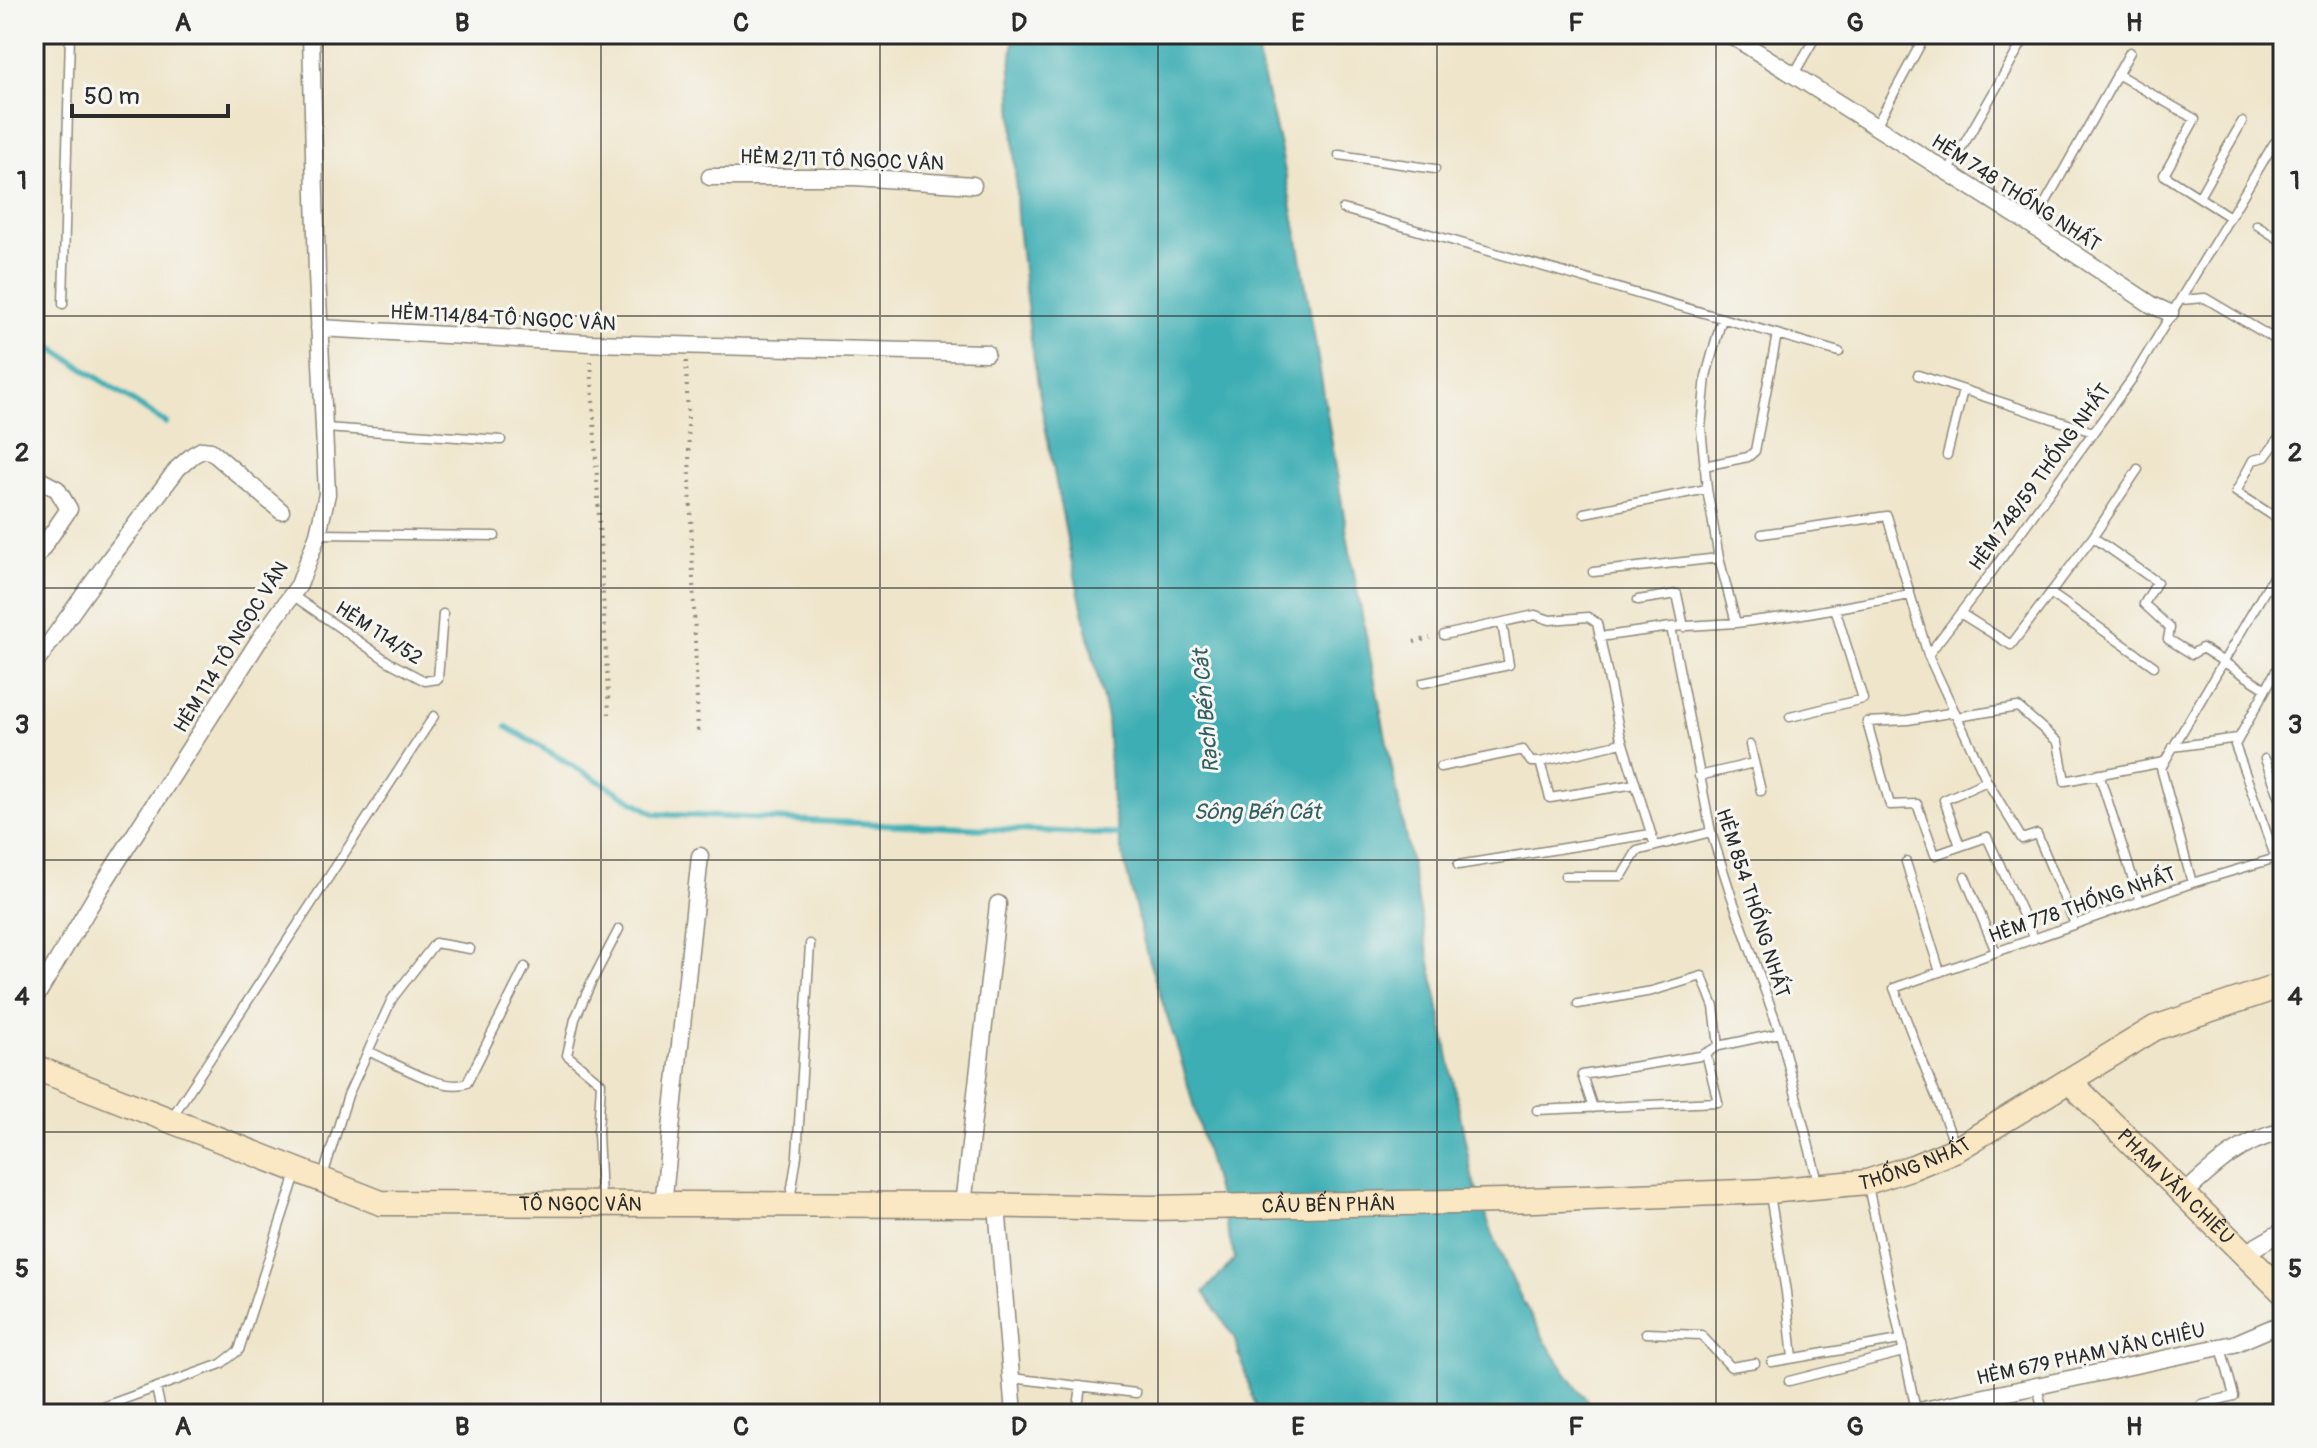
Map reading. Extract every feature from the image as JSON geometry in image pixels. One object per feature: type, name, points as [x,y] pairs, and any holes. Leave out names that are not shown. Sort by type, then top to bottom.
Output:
[{"type":"main road","name":"THỐNG NHẤT","points":[[1505,1201],[1769,1191],[1867,1182],[1957,1149],[2155,1028],[2283,985]]},
{"type":"main road","name":"TÔ NGỌC VÂN","points":[[34,1067],[381,1203],[1152,1208]]},
{"type":"main road","name":"PHẠM VĂN CHIÊU","points":[[2069,1081],[2283,1292]]},
{"type":"main road","name":"CẦU BẾN PHÂN","points":[[1152,1208],[1505,1201]]},
{"type":"street","name":"HẺM 114 TÔ NGỌC VÂN","points":[[34,1000],[109,874],[260,639],[299,585],[318,534],[327,494],[311,34]]},
{"type":"street","name":"HẺM 748 THỐNG NHẤT","points":[[1729,34],[2152,305],[2175,306]]},
{"type":"street","name":"HẺM 2/11 TÔ NGỌC VÂN","points":[[710,177],[855,177],[973,185]]},
{"type":"street","name":"HẺM 114/84 TÔ NGỌC VÂN","points":[[319,328],[590,343],[986,353]]},
{"type":"street","points":[[34,665],[178,468],[193,455],[202,450],[211,451],[281,511]]},
{"type":"street","points":[[34,477],[57,489],[69,509],[34,560]]},
{"type":"street","points":[[663,1205],[700,856]]},
{"type":"street","points":[[963,1205],[998,904]]},
{"type":"street","points":[[2184,1194],[2237,1148],[2283,1131]]},
{"type":"street","points":[[997,1205],[1014,1414]]},
{"type":"street","points":[[2245,1253],[2283,1231]]},
{"type":"street","name":"HẺM 679 PHẠM VĂN CHIÊU","points":[[1911,1412],[2234,1344],[2283,1323]]},
{"type":"lane","points":[[63,304],[70,34]]},
{"type":"lane","points":[[1794,75],[1817,34]]},
{"type":"lane","points":[[1875,127],[1926,34]]},
{"type":"lane","points":[[1948,172],[2027,34]]},
{"type":"lane","points":[[2033,226],[2130,52]]},
{"type":"lane","points":[[2117,74],[2195,119],[2164,175],[2230,217]]},
{"type":"lane","points":[[2199,197],[2242,122]]},
{"type":"lane","name":"HẺM 748/59 THỐNG NHẤT","points":[[1928,655],[2132,379],[2274,143]]},
{"type":"lane","points":[[1339,155],[1435,169]]},
{"type":"lane","points":[[1343,209],[1839,352]]},
{"type":"lane","points":[[2257,225],[2283,242]]},
{"type":"lane","name":"HẺM 748 THỐNG NHẤT","points":[[2175,306],[2205,298],[2283,344]]},
{"type":"lane","points":[[1722,318],[1706,376],[1701,428],[1707,489],[1719,558],[1736,623]]},
{"type":"lane","points":[[1704,466],[1748,457],[1755,451],[1777,334]]},
{"type":"lane","points":[[1918,375],[2093,432]]},
{"type":"lane","points":[[1947,455],[1963,390]]},
{"type":"lane","points":[[324,428],[501,440]]},
{"type":"lane","points":[[2283,433],[2265,457],[2253,460],[2236,492],[2283,522]]},
{"type":"lane","points":[[1960,613],[2011,645],[2093,537],[2138,469]]},
{"type":"lane","points":[[1584,513],[1707,489]]},
{"type":"lane","points":[[1762,534],[1887,516],[1928,655],[1987,781],[2022,839],[2037,834],[2075,924]]},
{"type":"lane","points":[[318,534],[495,536]]},
{"type":"lane","points":[[2093,537],[2157,582],[2144,604],[2170,628],[2168,639],[2192,654],[2202,648],[2266,689]]},
{"type":"lane","points":[[1593,572],[1719,558]]},
{"type":"lane","points":[[2192,883],[2161,768],[2283,560]]},
{"type":"lane","points":[[2050,593],[2154,666]]},
{"type":"lane","points":[[1638,600],[1677,594],[1684,627]]},
{"type":"lane","name":"HẺM 114/52","points":[[292,595],[389,662],[425,681],[438,679],[443,614]]},
{"type":"lane","points":[[1599,637],[1791,616],[1910,595]]},
{"type":"lane","points":[[1790,717],[1863,699],[1835,608]]},
{"type":"lane","points":[[1444,635],[1535,615],[1550,620],[1588,617],[1597,623],[1622,743],[1655,846]]},
{"type":"lane","points":[[1423,683],[1509,665],[1502,623]]},
{"type":"lane","name":"HẺM 854 THỐNG NHẤT","points":[[1671,627],[1711,832],[1780,1033],[1819,1186]]},
{"type":"lane","points":[[2280,858],[2235,745],[2283,658]]},
{"type":"lane","points":[[2034,939],[1987,837],[1935,855],[1917,804],[1890,805],[1867,722],[2018,707],[2058,742],[2065,781],[2164,762]]},
{"type":"lane","points":[[169,1121],[434,716]]},
{"type":"lane","points":[[2173,747],[2238,738]]},
{"type":"lane","points":[[1440,767],[1523,750],[1531,762],[1540,762],[1622,743]]},
{"type":"lane","points":[[1750,745],[1761,791]]},
{"type":"lane","points":[[2265,759],[2283,806]]},
{"type":"lane","points":[[1540,762],[1550,798],[1635,784]]},
{"type":"lane","points":[[1699,776],[1754,763]]},
{"type":"lane","points":[[2099,774],[2140,901]]},
{"type":"lane","points":[[1960,846],[1944,800],[1987,781]]},
{"type":"lane","points":[[1565,876],[1622,876],[1637,851],[1711,832]]},
{"type":"lane","points":[[1458,865],[1651,834]]},
{"type":"lane","name":"HẺM 778 THỐNG NHẤT","points":[[1957,1149],[1894,988],[2192,883],[2280,858]]},
{"type":"lane","points":[[1906,862],[1940,972]]},
{"type":"lane","points":[[1965,877],[1996,952]]},
{"type":"lane","points":[[602,1205],[598,1132],[601,1083],[567,1055],[575,1019],[619,929]]},
{"type":"lane","points":[[322,1180],[348,1095],[392,999],[435,943],[470,949]]},
{"type":"lane","points":[[789,1205],[797,1156],[810,944]]},
{"type":"lane","points":[[368,1051],[451,1086],[467,1083],[525,967]]},
{"type":"lane","points":[[1578,1004],[1652,991],[1702,976],[1714,1007],[1719,1046]]},
{"type":"lane","points":[[1593,1108],[1582,1075],[1700,1056],[1719,1046],[1780,1033]]},
{"type":"lane","points":[[1537,1110],[1718,1102],[1706,1053]]},
{"type":"lane","points":[[83,1414],[221,1364],[239,1350],[298,1171]]},
{"type":"lane","points":[[1867,1182],[1903,1352],[1911,1412]]},
{"type":"lane","points":[[1769,1191],[1786,1292],[1793,1358]]},
{"type":"lane","points":[[1646,1333],[1701,1335],[1731,1367],[1755,1363]]},
{"type":"lane","points":[[1772,1362],[1900,1340]]},
{"type":"lane","points":[[2204,1414],[2202,1404],[2234,1396],[2220,1347]]},
{"type":"lane","points":[[1789,1381],[1903,1352]]},
{"type":"lane","points":[[1011,1378],[1136,1393]]},
{"type":"lane","points":[[1077,1414],[1081,1386]]},
{"type":"lane","points":[[2037,1387],[2044,1414]]},
{"type":"lane","points":[[156,1388],[162,1414]]},
{"type":"path","points":[[590,343],[609,714]]},
{"type":"path","points":[[686,346],[698,732]]},
{"type":"water","name":"Sông Bến Cát","points":[[1014,34],[1256,34],[1299,245],[1352,564],[1472,1176],[1495,1241],[1523,1301],[1557,1359],[1598,1414],[1258,1414],[1234,1337],[1204,1292],[1235,1259],[1180,1056],[1147,955],[1112,802],[1107,718],[1069,549],[1030,333],[1017,216],[1011,70]]},
{"type":"waterway","points":[[34,336],[166,423]]},
{"type":"waterway","points":[[507,727],[655,814],[1126,835]]},
{"type":"water label","name":"Rạch Bến Cát","points":[[1206,711]]}]
